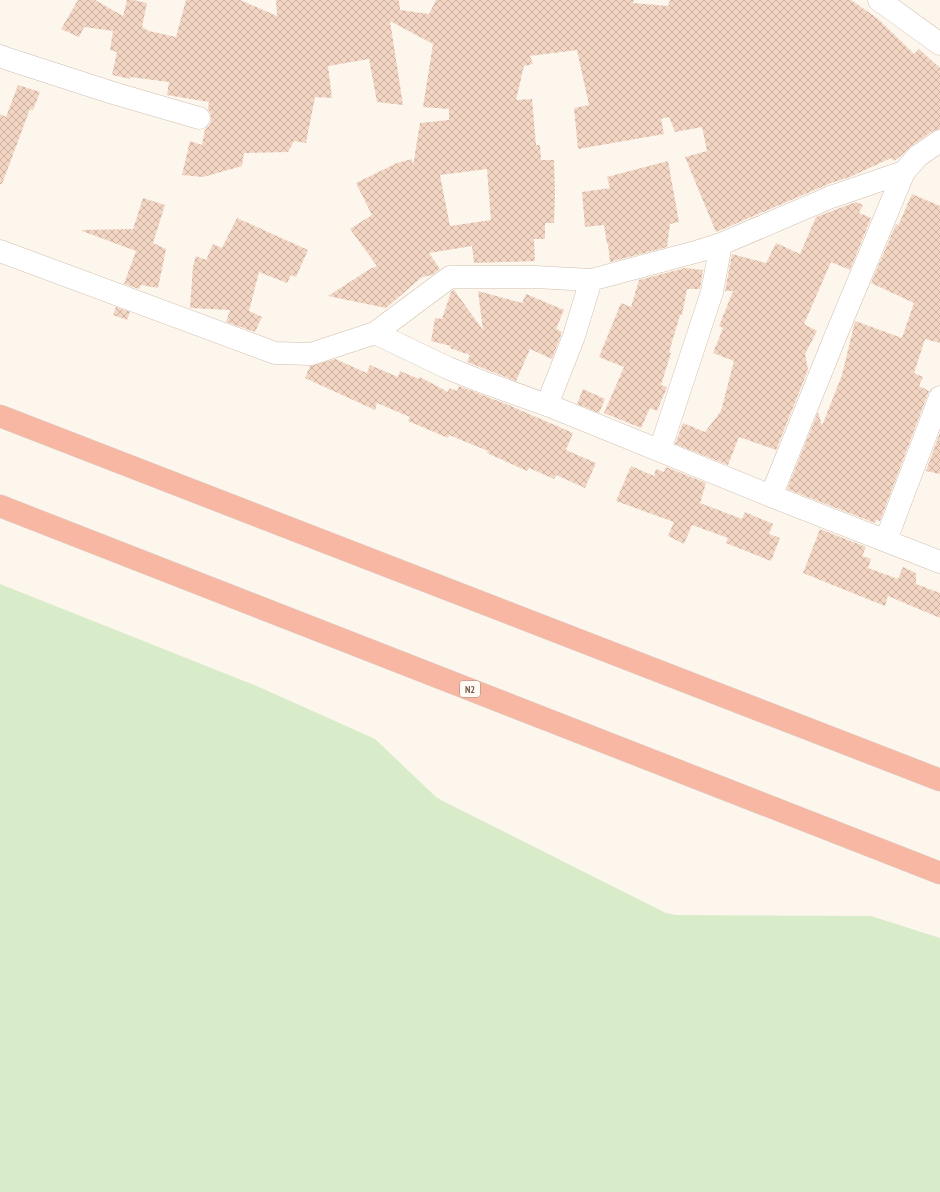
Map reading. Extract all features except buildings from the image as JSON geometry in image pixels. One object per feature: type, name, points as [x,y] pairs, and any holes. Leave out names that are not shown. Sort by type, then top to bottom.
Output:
[{"type":"highway","points":[[0,416],[940,780]]},
{"type":"highway","name":"N2","points":[[0,506],[940,873]]},
{"type":"street","points":[[879,0],[940,44]]},
{"type":"street","points":[[0,56],[8,60],[113,93],[199,118]]},
{"type":"street","points":[[771,496],[904,172],[918,156],[940,141]]},
{"type":"street","points":[[0,251],[275,353],[311,354],[375,333],[450,277],[591,280],[640,268],[721,244],[831,197],[904,172]]},
{"type":"street","points":[[660,450],[712,292],[721,244]]},
{"type":"street","points":[[548,405],[574,336],[591,280]]},
{"type":"street","points":[[375,333],[454,370],[493,386],[548,405],[771,496],[940,562]]},
{"type":"street","points":[[886,540],[940,397]]},
{"type":"green space","points":[[0,584],[259,687],[375,739],[436,797],[666,913],[676,915],[871,916],[940,938],[940,1192],[0,1192]]}]
